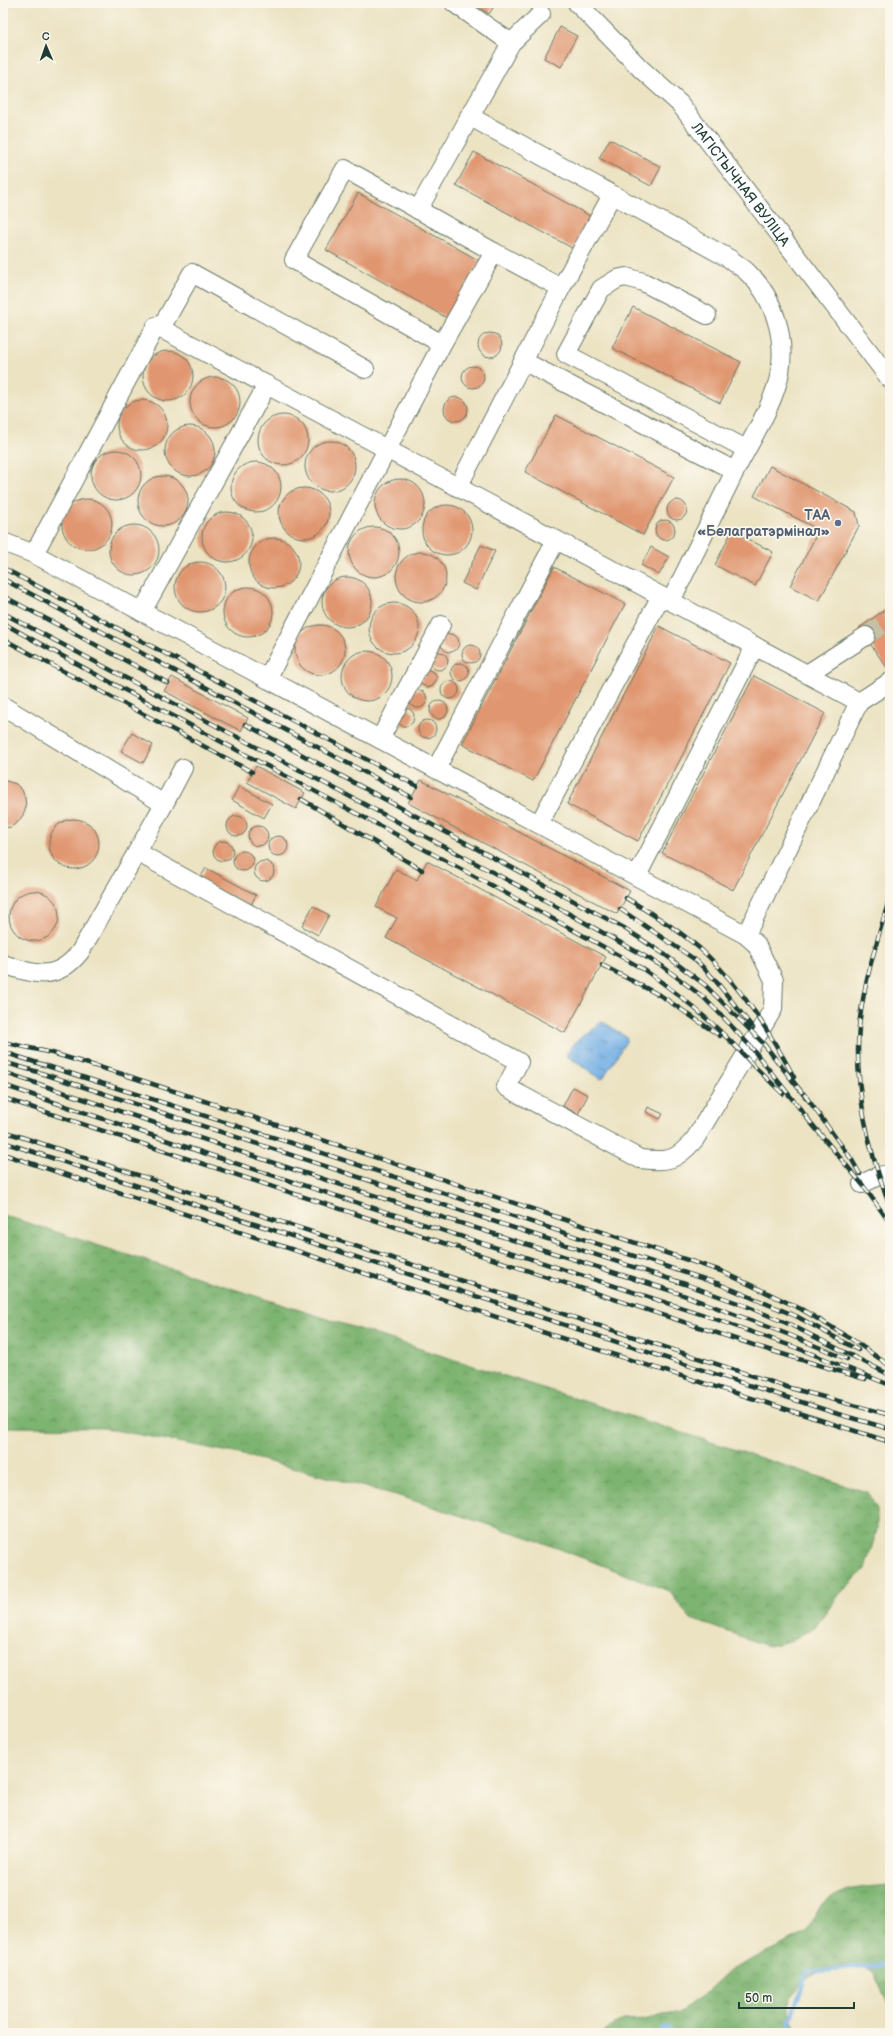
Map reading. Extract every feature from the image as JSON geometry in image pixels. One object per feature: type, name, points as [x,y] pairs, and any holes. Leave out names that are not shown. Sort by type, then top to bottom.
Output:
[{"type":"street","points":[[454,3],[511,43]]},
{"type":"street","name":"ЛАГІСТЫЧНАЯ ВУЛІЦА","points":[[577,3],[641,69],[680,104],[890,379]]},
{"type":"street","points":[[418,210],[511,43],[541,14]]},
{"type":"street","points":[[469,116],[730,259],[749,274],[768,299],[779,334],[780,372],[761,421],[666,598],[539,824]]},
{"type":"street","points":[[442,344],[294,260],[345,169],[561,288]]},
{"type":"street","points":[[458,487],[561,288],[612,195]]},
{"type":"street","points":[[267,679],[386,448],[494,252]]},
{"type":"street","points":[[161,328],[192,273],[365,369]]},
{"type":"street","points":[[707,315],[643,282],[626,278],[617,279],[601,289],[566,354],[746,449]]},
{"type":"street","points":[[34,554],[156,326],[859,702]]},
{"type":"street","points":[[523,361],[735,471]]},
{"type":"street","points":[[142,612],[267,385]]},
{"type":"street","points":[[436,769],[556,540]]},
{"type":"street","points":[[3,542],[34,554],[746,935],[756,944],[774,980],[773,1009],[695,1139],[682,1154],[670,1159],[640,1159],[506,1087],[519,1062],[137,852]]},
{"type":"street","points":[[380,739],[441,626]]},
{"type":"street","points":[[807,674],[866,636]]},
{"type":"street","points":[[636,876],[755,646]]},
{"type":"street","points":[[746,935],[859,702],[890,682]]},
{"type":"street","points":[[3,706],[164,804]]},
{"type":"street","points":[[3,964],[30,973],[54,972],[70,964],[80,952],[183,768]]},
{"type":"street","points":[[862,1184],[878,1176],[890,1174]]},
{"type":"green space","points":[[3,1215],[867,1492],[877,1509],[877,1530],[865,1569],[839,1595],[816,1626],[791,1641],[768,1646],[691,1619],[669,1591],[536,1540],[396,1495],[235,1453],[104,1428],[3,1427]]},
{"type":"green space","points":[[890,1885],[890,2004],[887,2002],[873,1971],[856,1966],[839,1967],[821,1971],[806,1980],[795,1991],[789,2004],[791,2018],[801,2033],[602,2033],[616,2023],[624,2020],[648,2019],[663,2014],[680,2012],[707,1992],[732,1969],[806,1933],[811,1926],[818,1909],[827,1900],[853,1889]]},
{"type":"water","points":[[601,1022],[605,1023],[626,1037],[627,1040],[601,1079],[567,1056],[567,1053],[579,1038]]},
{"type":"building","points":[[473,3],[496,3],[489,14]]},
{"type":"building","points":[[560,27],[577,36],[561,67],[544,58]]},
{"type":"building","points":[[610,139],[661,167],[651,186],[599,158]]},
{"type":"building","points":[[474,152],[592,217],[574,249],[456,185]]},
{"type":"building","points":[[358,193],[480,261],[447,318],[326,250]]},
{"type":"building","points":[[633,307],[741,362],[720,403],[612,348]]},
{"type":"building","points":[[490,333],[495,334],[501,340],[501,350],[495,356],[490,357],[485,356],[479,350],[478,345],[479,340],[485,334]]},
{"type":"building","points":[[168,351],[177,353],[188,362],[193,376],[191,385],[182,396],[168,401],[159,399],[148,390],[143,376],[145,367],[154,356]]},
{"type":"building","points":[[473,366],[481,369],[484,377],[481,385],[473,388],[465,385],[462,377],[465,369]]},
{"type":"building","points":[[215,377],[224,379],[235,388],[240,402],[238,411],[229,422],[215,427],[206,425],[195,416],[190,402],[192,393],[201,382]]},
{"type":"building","points":[[456,397],[461,398],[467,404],[467,414],[461,420],[456,421],[451,420],[445,414],[444,409],[445,404],[451,398]]},
{"type":"building","points":[[142,400],[151,402],[162,411],[167,425],[165,434],[156,445],[142,450],[133,448],[122,439],[117,425],[119,416],[128,405]]},
{"type":"building","points":[[283,415],[292,417],[303,426],[308,440],[306,449],[297,460],[283,465],[274,463],[263,454],[258,440],[260,431],[269,420]]},
{"type":"building","points":[[556,415],[674,477],[643,535],[525,472]]},
{"type":"building","points":[[190,426],[199,428],[210,437],[215,451],[213,460],[204,471],[190,476],[181,474],[170,465],[165,451],[167,442],[176,431]]},
{"type":"building","points":[[330,441],[339,443],[350,452],[355,466],[353,475],[344,486],[330,491],[321,489],[310,480],[305,466],[307,457],[316,446]]},
{"type":"building","points":[[116,450],[125,452],[136,461],[141,475],[139,484],[130,495],[116,500],[107,498],[96,489],[91,475],[93,466],[102,455]]},
{"type":"building","points":[[256,462],[265,464],[276,473],[281,487],[279,496],[270,507],[256,512],[247,510],[236,501],[231,487],[233,478],[242,467]]},
{"type":"building","points":[[770,466],[856,512],[859,526],[819,601],[790,586],[819,530],[754,496]]},
{"type":"building","points":[[163,476],[172,478],[183,487],[188,501],[186,510],[177,521],[163,526],[154,524],[143,515],[138,501],[140,492],[149,481]]},
{"type":"building","points":[[400,479],[409,481],[420,490],[425,504],[423,513],[414,524],[400,529],[391,527],[380,518],[375,504],[377,495],[386,484]]},
{"type":"building","points":[[304,488],[313,490],[324,499],[329,513],[327,522],[318,533],[304,538],[295,536],[284,527],[279,513],[281,504],[290,493]]},
{"type":"building","points":[[87,499],[96,501],[107,510],[112,524],[110,533],[101,544],[87,549],[78,547],[67,538],[62,524],[64,515],[73,504]]},
{"type":"building","points":[[673,500],[681,500],[687,506],[687,514],[681,520],[673,520],[667,514],[667,506]]},
{"type":"building","points":[[447,505],[456,507],[467,516],[472,530],[470,539],[461,550],[447,555],[438,553],[427,544],[422,530],[424,521],[433,510]]},
{"type":"building","points":[[227,512],[236,514],[247,523],[252,537],[250,546],[241,557],[227,562],[218,560],[207,551],[202,537],[204,528],[213,517]]},
{"type":"building","points":[[661,520],[669,520],[675,526],[675,534],[669,540],[661,540],[655,534],[655,526]]},
{"type":"building","points":[[134,525],[143,527],[154,536],[159,550],[157,559],[148,570],[134,575],[125,573],[114,564],[109,550],[111,541],[120,530]]},
{"type":"building","points":[[374,527],[383,529],[394,538],[399,552],[397,561],[388,572],[374,577],[365,575],[354,566],[349,552],[351,543],[360,532]]},
{"type":"building","points":[[732,531],[773,552],[755,586],[715,565]]},
{"type":"building","points":[[274,538],[283,540],[294,549],[299,563],[297,572],[288,583],[274,588],[265,586],[254,577],[249,563],[251,554],[260,543]]},
{"type":"building","points":[[481,545],[495,551],[476,590],[462,583]]},
{"type":"building","points":[[651,547],[669,557],[659,575],[641,565]]},
{"type":"building","points":[[421,552],[430,554],[441,563],[446,577],[444,586],[435,597],[421,602],[412,600],[401,591],[396,577],[398,568],[407,557]]},
{"type":"building","points":[[200,562],[209,564],[220,573],[225,587],[223,596],[214,607],[200,612],[191,610],[180,601],[175,587],[177,578],[186,567]]},
{"type":"building","points":[[554,567],[625,604],[533,781],[462,744]]},
{"type":"building","points":[[347,577],[356,579],[367,588],[372,602],[370,611],[361,622],[347,627],[338,625],[327,616],[322,602],[324,593],[333,582]]},
{"type":"building","points":[[248,587],[257,589],[268,598],[273,612],[271,621],[262,632],[248,637],[239,635],[228,626],[223,612],[225,603],[234,592]]},
{"type":"building","points":[[394,603],[403,605],[414,614],[419,628],[417,637],[408,648],[394,653],[385,651],[374,642],[369,628],[371,619],[380,608]]},
{"type":"building","points":[[890,606],[890,672],[859,628]]},
{"type":"building","points":[[320,625],[329,627],[340,636],[345,650],[343,659],[334,670],[320,675],[311,673],[300,664],[295,650],[297,641],[306,630]]},
{"type":"building","points":[[659,626],[730,663],[638,841],[567,804]]},
{"type":"building","points":[[450,634],[456,637],[459,643],[456,649],[450,652],[444,649],[441,643],[444,637]]},
{"type":"building","points":[[471,645],[477,648],[480,654],[477,660],[471,663],[465,660],[462,654],[465,648]]},
{"type":"building","points":[[367,651],[376,653],[387,662],[392,676],[390,685],[381,696],[367,701],[358,699],[347,690],[342,676],[344,667],[353,656]]},
{"type":"building","points":[[439,652],[445,655],[448,661],[445,667],[439,670],[433,667],[430,661],[433,655]]},
{"type":"building","points":[[460,663],[466,666],[469,672],[466,678],[460,681],[454,678],[451,672],[454,666]]},
{"type":"building","points":[[427,669],[435,673],[437,678],[433,686],[427,688],[420,683]]},
{"type":"building","points":[[754,676],[825,713],[733,890],[662,853]]},
{"type":"building","points":[[172,677],[248,718],[241,731],[164,691]]},
{"type":"building","points":[[450,681],[454,682],[458,686],[458,694],[454,698],[450,699],[446,698],[442,694],[441,690],[442,686],[446,682]]},
{"type":"building","points":[[418,690],[424,693],[427,699],[424,705],[418,708],[412,705],[409,699],[412,693]]},
{"type":"building","points":[[439,701],[445,704],[448,710],[445,716],[439,719],[433,716],[430,710],[433,704]]},
{"type":"building","points":[[404,708],[410,709],[414,714],[413,722],[408,726],[402,726],[398,722]]},
{"type":"building","points":[[427,720],[433,723],[436,729],[433,735],[427,738],[421,735],[418,729],[421,723]]},
{"type":"building","points":[[132,733],[153,745],[143,763],[121,751]]},
{"type":"building","points":[[256,766],[305,793],[296,809],[247,782]]},
{"type":"building","points":[[3,780],[16,784],[22,790],[26,807],[18,822],[11,827],[3,828]]},
{"type":"building","points":[[421,780],[630,891],[617,914],[408,803]]},
{"type":"building","points":[[239,786],[272,804],[264,818],[232,800]]},
{"type":"building","points":[[237,816],[244,819],[247,826],[244,833],[237,836],[230,833],[227,826],[230,819]]},
{"type":"building","points":[[74,819],[83,821],[94,830],[99,844],[97,853],[88,864],[74,869],[65,867],[54,858],[49,844],[51,835],[60,824]]},
{"type":"building","points":[[258,826],[265,829],[268,836],[265,843],[258,846],[251,843],[248,836],[251,829]]},
{"type":"building","points":[[278,836],[285,839],[288,846],[285,853],[278,856],[271,853],[268,846],[271,839]]},
{"type":"building","points":[[223,841],[230,844],[233,851],[230,858],[223,861],[216,858],[213,851],[216,844]]},
{"type":"building","points":[[243,851],[250,854],[253,861],[250,868],[243,871],[236,868],[233,861],[236,854]]},
{"type":"building","points":[[264,861],[271,864],[274,871],[271,878],[264,881],[257,878],[254,871],[257,864]]},
{"type":"building","points":[[427,861],[606,957],[565,1033],[386,938],[397,918],[376,907],[396,869],[417,880]]},
{"type":"building","points":[[206,868],[256,895],[250,907],[199,880]]},
{"type":"building","points":[[34,891],[43,893],[54,902],[59,916],[57,925],[48,936],[34,941],[25,939],[14,930],[9,916],[11,907],[20,896]]},
{"type":"building","points":[[313,906],[329,915],[318,935],[302,926]]},
{"type":"building","points":[[573,1087],[588,1095],[578,1114],[563,1106]]},
{"type":"building","points":[[648,1107],[663,1114],[660,1119],[646,1112]]},
{"type":"waterway","points":[[786,2033],[807,1972],[886,1965],[890,1967]]},
{"type":"waterway","points":[[659,2033],[667,2027],[672,2033]]},
{"type":"tunnel","points":[[866,636],[890,619]]},
{"type":"railway","points":[[3,568],[417,786]]},
{"type":"railway","points":[[3,579],[411,797]]},
{"type":"railway","points":[[3,596],[168,683]]},
{"type":"railway","points":[[3,613],[532,893],[662,966],[703,997],[725,1019],[751,1047],[809,1120]]},
{"type":"railway","points":[[3,623],[162,710],[484,881],[643,969],[701,1014],[728,1038],[753,1065]]},
{"type":"railway","points":[[3,639],[252,772]]},
{"type":"railway","points":[[245,724],[624,928],[664,954],[705,985],[763,1043],[807,1099]]},
{"type":"railway","points":[[301,799],[422,870]]},
{"type":"railway","points":[[890,897],[864,995],[859,1027],[858,1049],[864,1118],[875,1163],[890,1206]]},
{"type":"railway","points":[[626,898],[679,932],[699,948],[721,969],[756,1013],[776,1044],[794,1077]]},
{"type":"railway","points":[[620,909],[697,961],[715,980],[753,1028]]},
{"type":"railway","points":[[602,965],[663,997],[720,1036]]},
{"type":"railway","points":[[3,1042],[52,1053],[122,1074],[721,1271],[801,1309],[850,1338],[890,1366]]},
{"type":"railway","points":[[3,1052],[310,1149],[719,1284],[796,1316],[858,1350]]},
{"type":"railway","points":[[3,1062],[38,1072],[688,1285],[746,1306],[791,1325],[890,1375]]},
{"type":"railway","points":[[750,1062],[783,1094]]},
{"type":"railway","points":[[3,1072],[292,1169],[675,1292],[787,1334],[847,1359]]},
{"type":"railway","points":[[3,1085],[210,1155],[704,1315],[797,1348],[890,1385]]},
{"type":"railway","points":[[804,1094],[852,1160],[860,1174]]},
{"type":"railway","points":[[3,1098],[769,1350],[865,1379]]},
{"type":"railway","points":[[806,1117],[862,1184],[890,1223]]},
{"type":"railway","points":[[3,1131],[790,1388],[890,1415]]},
{"type":"railway","points":[[3,1142],[838,1414],[890,1429]]},
{"type":"railway","points":[[3,1154],[539,1331],[890,1442]]},
{"type":"place","name":"ТАА «Белагратэрмінал»","points":[[838,523]]}]
